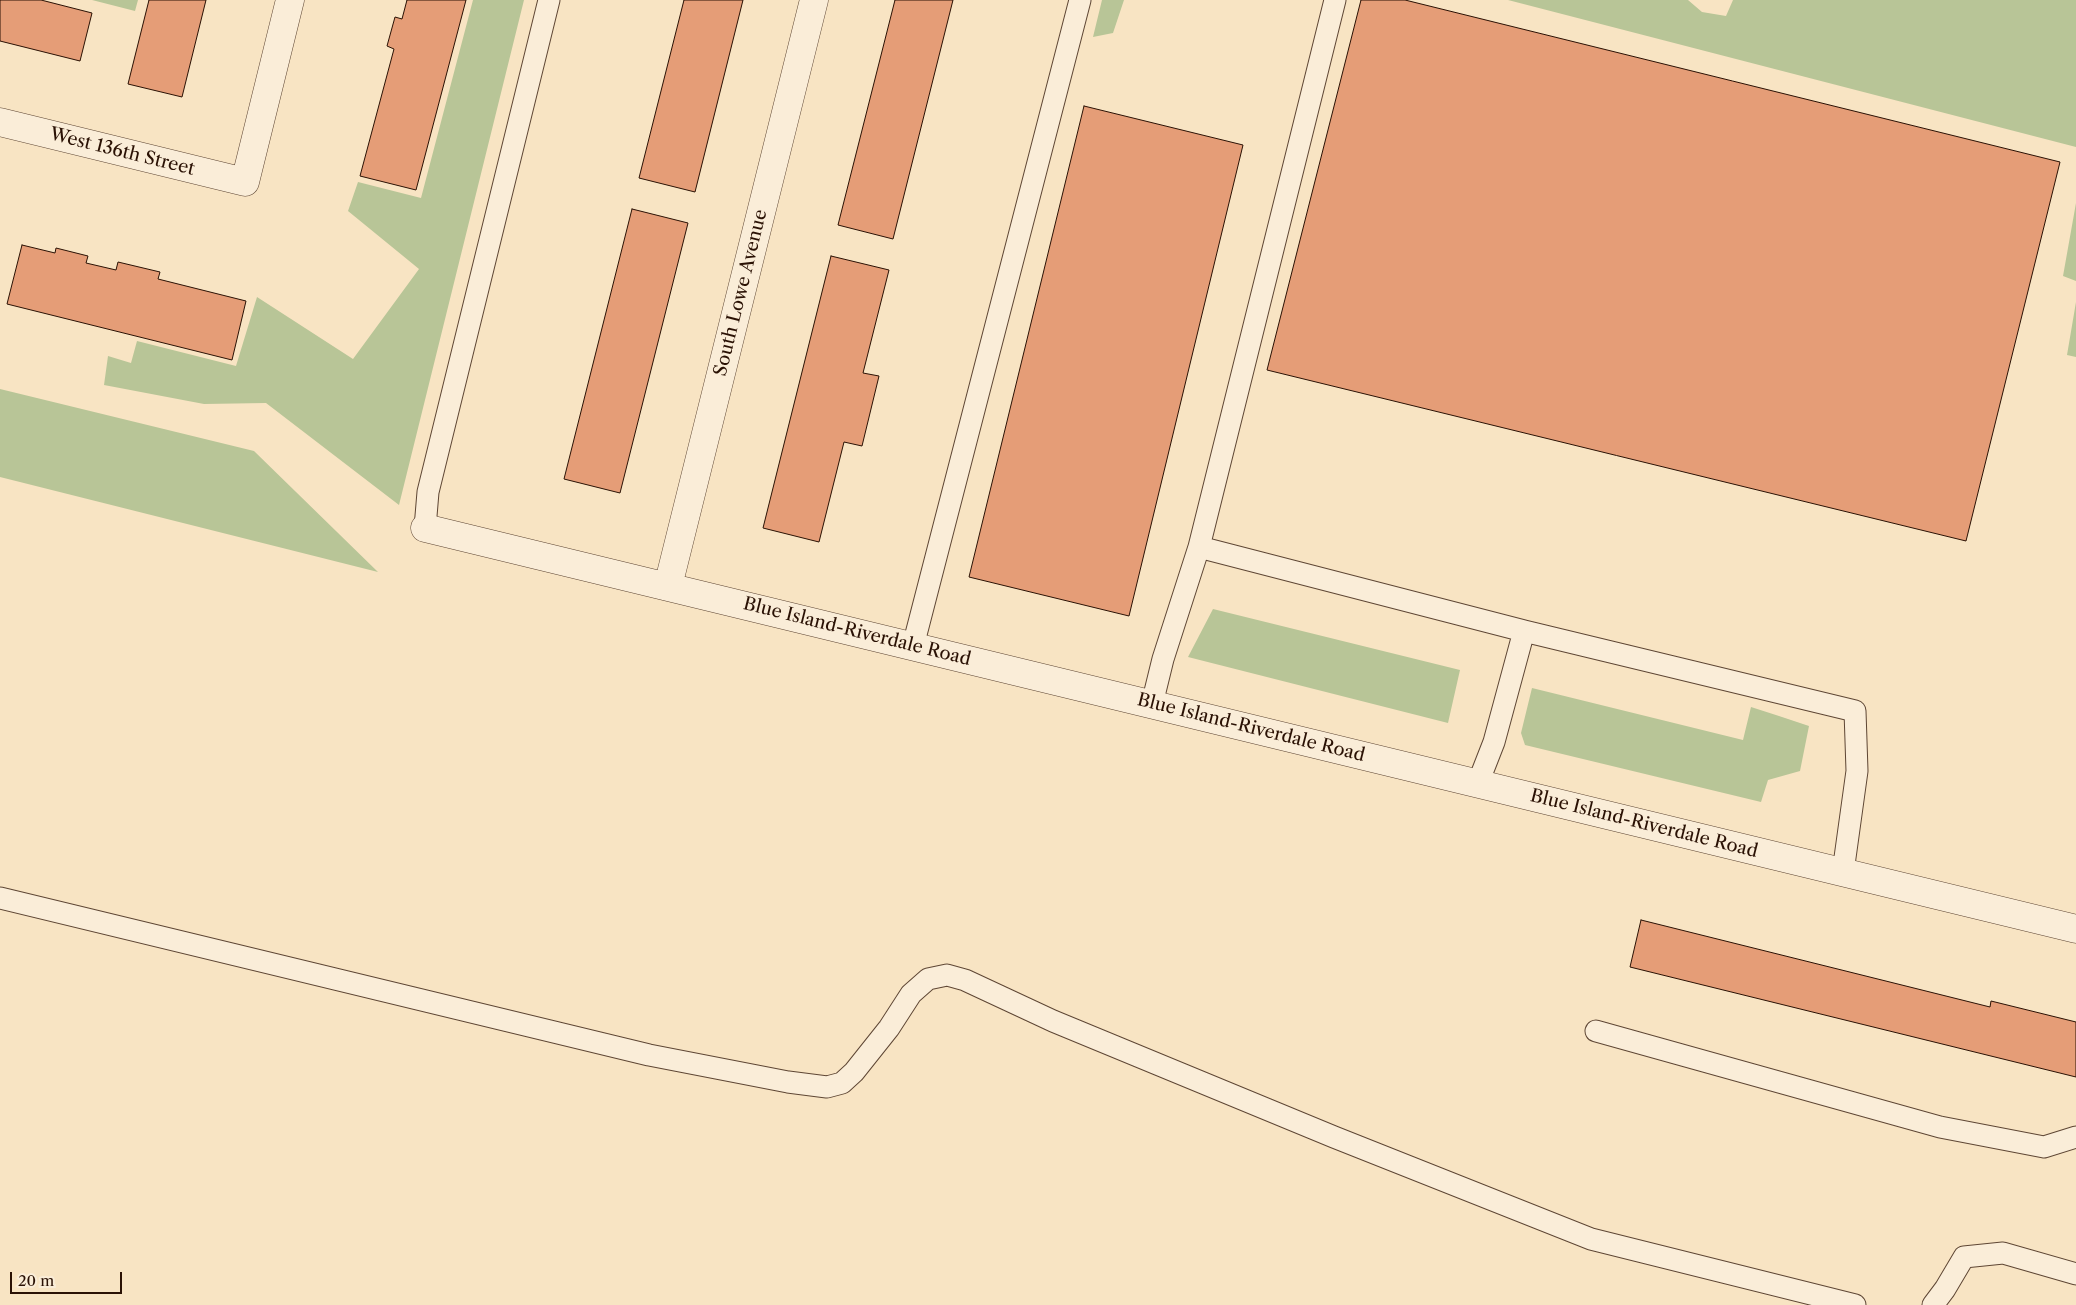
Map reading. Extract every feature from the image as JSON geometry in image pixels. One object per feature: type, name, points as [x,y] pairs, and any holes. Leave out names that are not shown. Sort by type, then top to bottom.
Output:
[{"type":"street","name":"West 136th Street","points":[[0,122],[245,182],[290,0]]},
{"type":"street","name":"South Lowe Avenue","points":[[668,586],[814,0]]},
{"type":"street","name":"Blue Island-Riverdale Road","points":[[425,528],[2076,929]]},
{"type":"lane","points":[[425,528],[428,492],[549,0]]},
{"type":"lane","points":[[913,646],[1080,0]]},
{"type":"lane","points":[[1152,704],[1163,659],[1199,547],[1335,0]]},
{"type":"lane","points":[[1199,547],[1524,631],[1855,711],[1857,771],[1843,872]]},
{"type":"lane","points":[[1478,783],[1494,742],[1524,631]]},
{"type":"lane","points":[[0,898],[649,1055],[788,1082],[827,1087],[842,1083],[854,1072],[889,1028],[911,994],[928,979],[947,975],[965,980],[1053,1021],[1334,1137],[1591,1239],[1855,1305]]},
{"type":"lane","points":[[1596,1031],[1940,1127],[2044,1147],[2076,1137]]},
{"type":"lane","points":[[1933,1305],[1964,1257],[2003,1253],[2076,1274]]},
{"type":"green space","points":[[92,0],[138,0],[135,11]]},
{"type":"green space","points":[[473,0],[524,0],[399,505],[266,403],[204,404],[104,385],[108,356],[131,363],[137,341],[236,366],[257,297],[353,359],[419,269],[348,211],[358,182],[421,198]]},
{"type":"green space","points":[[1102,0],[1124,0],[1113,33],[1093,37]]},
{"type":"green space","points":[[1508,0],[1688,0],[1702,12],[1726,16],[1733,0],[2076,0],[2076,147]]},
{"type":"green space","points":[[2076,203],[2076,281],[2063,276]]},
{"type":"green space","points":[[2076,302],[2076,357],[2067,355]]},
{"type":"green space","points":[[0,389],[254,451],[378,572],[0,477]]},
{"type":"green space","points":[[1213,609],[1460,670],[1448,723],[1188,657]]},
{"type":"green space","points":[[1532,688],[1743,740],[1751,707],[1809,726],[1800,771],[1768,780],[1761,802],[1525,745],[1521,733]]},
{"type":"building","points":[[0,0],[41,0],[92,13],[80,61],[0,41]]},
{"type":"building","points":[[149,0],[206,0],[182,97],[128,84]]},
{"type":"building","points":[[407,0],[466,0],[416,190],[360,176],[394,49],[387,46],[395,17],[402,19]]},
{"type":"building","points":[[684,0],[743,0],[695,192],[639,178]]},
{"type":"building","points":[[895,0],[953,0],[893,239],[838,225]]},
{"type":"building","points":[[1361,0],[1405,0],[2060,162],[1966,541],[1267,370]]},
{"type":"building","points":[[1084,106],[1243,145],[1129,616],[969,577]]},
{"type":"building","points":[[632,209],[688,223],[620,493],[564,479]]},
{"type":"building","points":[[22,245],[55,253],[56,248],[88,256],[86,263],[116,270],[118,262],[160,272],[158,279],[246,301],[232,360],[7,304]]},
{"type":"building","points":[[831,256],[889,270],[863,373],[879,376],[862,446],[844,442],[819,542],[763,528]]},
{"type":"building","points":[[1641,920],[1990,1007],[1991,1001],[2076,1022],[2076,1077],[1630,967]]}]
